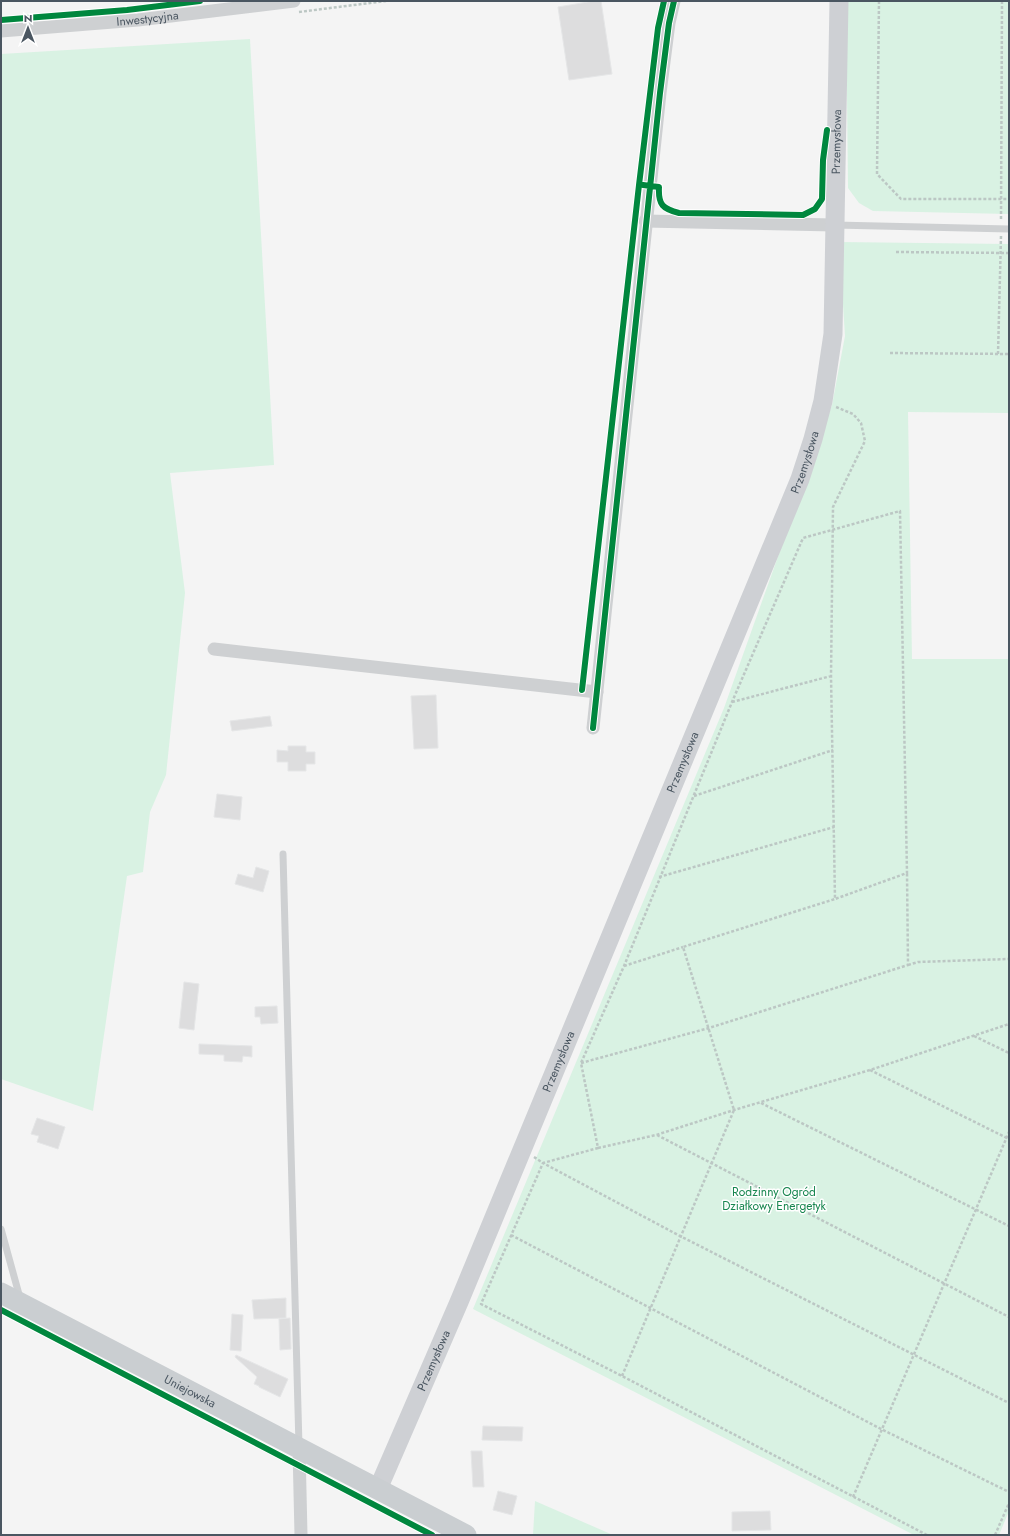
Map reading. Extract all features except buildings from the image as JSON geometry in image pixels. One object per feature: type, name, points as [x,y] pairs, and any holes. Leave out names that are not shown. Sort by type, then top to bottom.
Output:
[{"type":"main road","name":"Przemysłowa","points":[[378,1489],[452,1316],[800,479],[813,439],[823,401],[833,334],[839,1]]},
{"type":"main road","name":"Uniejowska","points":[[1,1293],[466,1535]]},
{"type":"street","name":"Inwestycyjna","points":[[1,31],[138,20],[294,1]]},
{"type":"street","points":[[593,728],[645,221],[669,23],[674,1]]},
{"type":"street","points":[[645,221],[834,225]]},
{"type":"street","points":[[214,649],[597,692]]},
{"type":"street","points":[[299,1448],[301,1535]]},
{"type":"lane","points":[[834,225],[1009,228]]},
{"type":"lane","points":[[283,854],[299,1448]]},
{"type":"lane","points":[[1,1229],[22,1304]]},
{"type":"path","points":[[880,1],[877,174],[901,199],[1009,200]]},
{"type":"path","points":[[998,354],[1001,228],[1002,1]]},
{"type":"path","points":[[896,252],[1009,253]]},
{"type":"path","points":[[890,354],[1009,354]]},
{"type":"path","points":[[823,401],[854,414],[861,424],[865,441],[833,507],[834,529],[831,676],[836,899]]},
{"type":"path","points":[[598,1148],[581,1063],[624,966],[659,877],[732,702],[803,538],[900,511],[908,964]]},
{"type":"path","points":[[732,702],[831,676]]},
{"type":"path","points":[[694,796],[833,750]]},
{"type":"path","points":[[659,877],[834,827]]},
{"type":"path","points":[[624,966],[836,899],[907,873]]},
{"type":"path","points":[[622,1376],[734,1110],[683,947]]},
{"type":"path","points":[[581,1063],[709,1028],[908,964],[918,962],[1009,959]]},
{"type":"path","points":[[927,1535],[481,1304],[544,1163],[598,1148],[656,1135],[760,1102],[870,1070],[1009,1024]]},
{"type":"path","points":[[973,1036],[1009,1053]]},
{"type":"path","points":[[870,1070],[1008,1139]]},
{"type":"path","points":[[760,1102],[1009,1226]]},
{"type":"path","points":[[853,1497],[943,1284],[1008,1139],[1009,1132]]},
{"type":"path","points":[[656,1135],[1009,1318]]},
{"type":"path","points":[[521,1150],[680,1236],[1009,1403]]},
{"type":"path","points":[[511,1235],[881,1429],[1009,1492]]},
{"type":"path","points":[[995,1535],[1009,1503]]},
{"type":"green space","points":[[846,1],[1009,1],[1009,214],[873,211],[859,203],[848,188]]},
{"type":"green space","points":[[250,39],[274,465],[170,473],[185,593],[166,775],[150,812],[143,872],[127,876],[93,1111],[1,1079],[1,54]]},
{"type":"green space","name":"Rodzinny Ogród Działkowy Energetyk","points":[[839,242],[1009,244],[1009,413],[908,412],[912,659],[1009,659],[1009,1511],[999,1535],[914,1535],[473,1309],[724,708],[832,405],[845,336]]},
{"type":"green space","points":[[535,1501],[613,1535],[533,1535]]},
{"type":"cycle path","points":[[1,20],[127,10],[200,1]]},
{"type":"cycle path","points":[[582,690],[639,185],[658,28],[664,1]]},
{"type":"cycle path","points":[[593,728],[660,93],[669,23],[674,1]]},
{"type":"cycle path","points":[[643,185],[659,187],[659,198],[665,208],[679,213],[803,215],[815,209],[822,199],[823,160],[827,130]]},
{"type":"cycle path","points":[[1,1310],[432,1535]]}]
